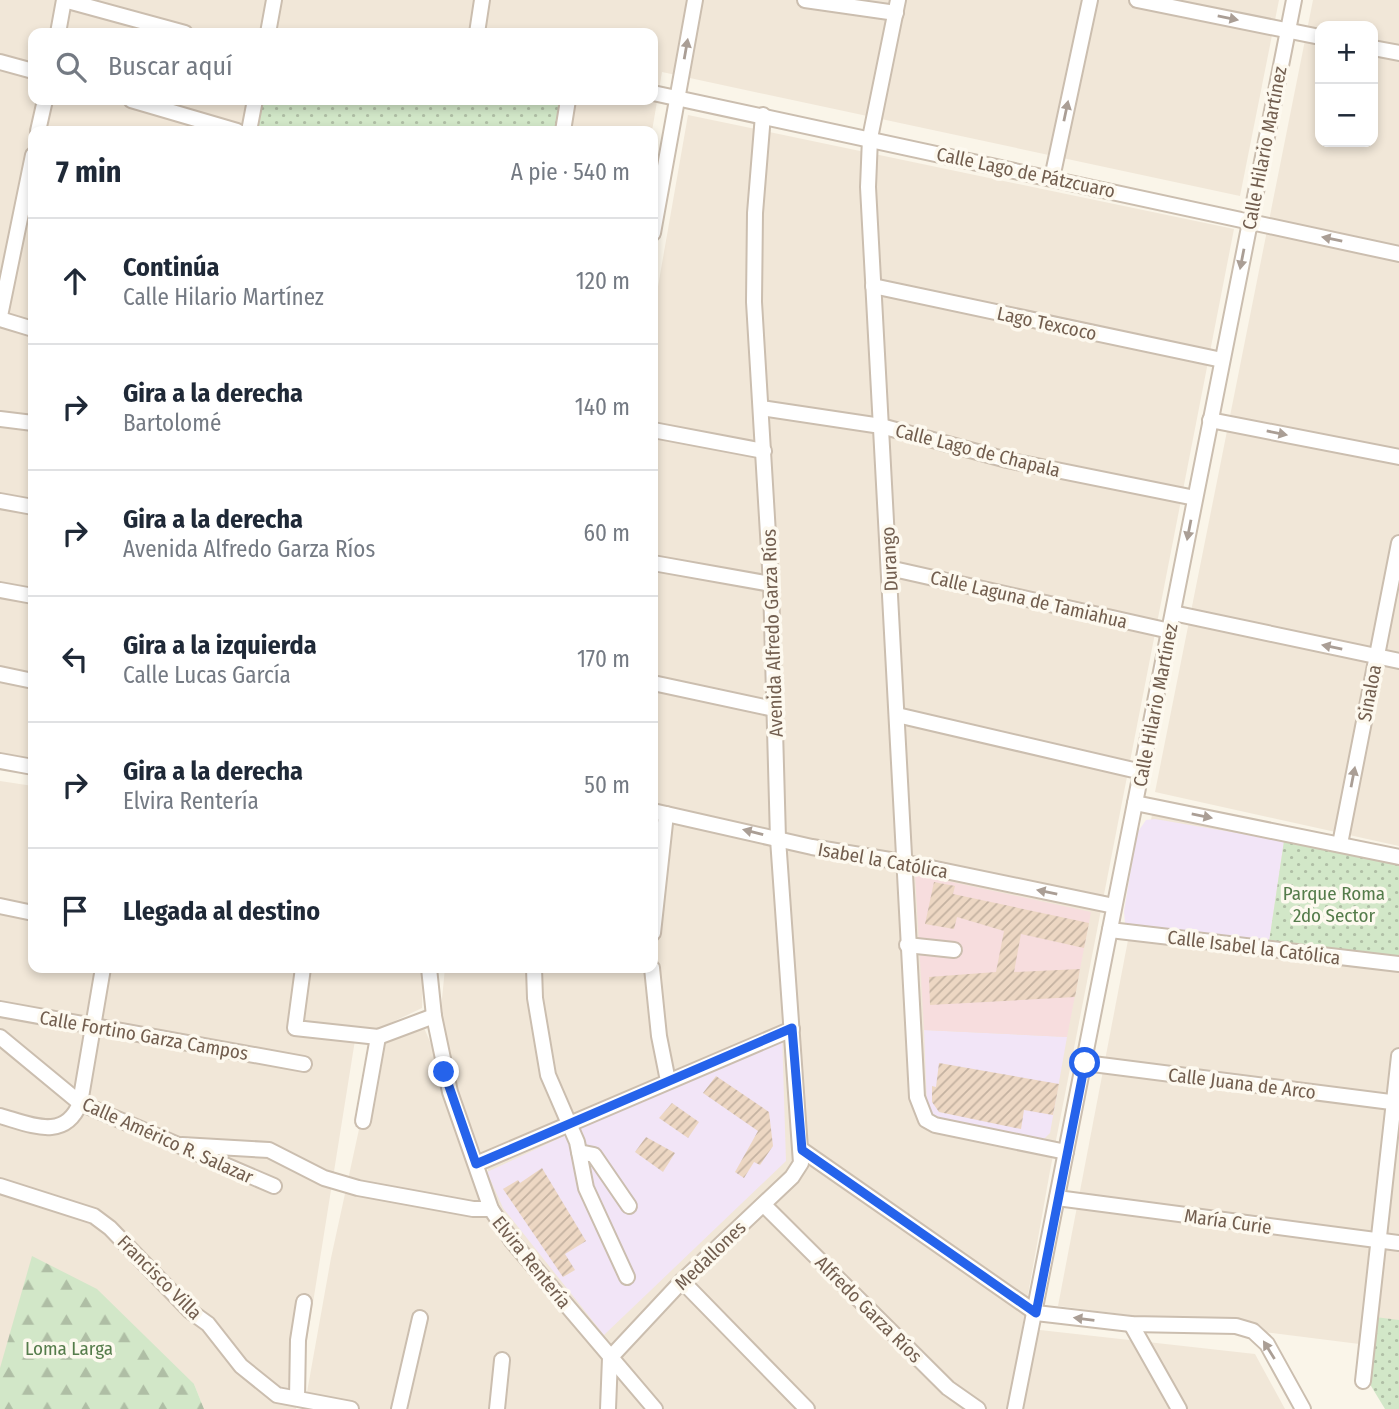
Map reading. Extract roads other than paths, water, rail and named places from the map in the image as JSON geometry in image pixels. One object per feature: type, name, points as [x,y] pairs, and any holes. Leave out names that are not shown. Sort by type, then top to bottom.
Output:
[{"type":"street","points":[[59,28],[64,0],[167,28]]},
{"type":"street","points":[[269,28],[274,0]]},
{"type":"street","points":[[478,28],[482,0]]},
{"type":"street","points":[[658,205],[695,0]]},
{"type":"street","points":[[805,0],[897,6]]},
{"type":"street","points":[[1052,177],[1090,0]]},
{"type":"street","points":[[1137,0],[1315,36]]},
{"type":"street","name":"Calle Hilario Martínez","points":[[1015,1409],[1294,0]]},
{"type":"street","name":"Durango","points":[[897,6],[870,138],[868,211],[917,1097],[926,1120],[935,1125],[1066,1152]]},
{"type":"street","points":[[1378,49],[1399,54]]},
{"type":"street","points":[[0,62],[28,70]]},
{"type":"street","name":"Calle Lago de Pátzcuaro","points":[[658,94],[1399,254]]},
{"type":"street","points":[[39,126],[44,105]]},
{"type":"street","points":[[148,105],[220,126]]},
{"type":"street","points":[[250,126],[254,105]]},
{"type":"street","points":[[564,126],[567,105]]},
{"type":"street","name":"Avenida Alfredo Garza Ríos","points":[[763,115],[753,260],[771,584],[778,839],[802,1150]]},
{"type":"street","points":[[28,180],[18,229],[7,245],[0,318],[28,328]]},
{"type":"street","points":[[18,229],[28,232]]},
{"type":"street","name":"Lago Texcoco","points":[[873,286],[1222,360]]},
{"type":"street","name":"Calle Lago de Chapala","points":[[761,408],[881,426],[1007,460],[1195,498]]},
{"type":"street","points":[[0,419],[28,423]]},
{"type":"street","points":[[1210,420],[1399,457]]},
{"type":"street","points":[[658,431],[764,451]]},
{"type":"street","points":[[0,501],[28,505]]},
{"type":"street","name":"Sinaloa","points":[[1340,844],[1399,542]]},
{"type":"street","points":[[658,564],[771,584]]},
{"type":"street","name":"Calle Laguna de Tamiahua","points":[[889,568],[1170,631]]},
{"type":"street","points":[[0,590],[28,595]]},
{"type":"street","points":[[1174,613],[1399,661]]},
{"type":"street","points":[[0,674],[28,680]]},
{"type":"street","points":[[658,684],[774,709]]},
{"type":"street","points":[[897,715],[1142,772]]},
{"type":"street","points":[[0,761],[28,766]]},
{"type":"street","points":[[1135,803],[1399,857]]},
{"type":"street","points":[[658,832],[659,812]]},
{"type":"street","name":"Isabel la Católica","points":[[659,812],[778,839],[1114,906]]},
{"type":"street","points":[[0,906],[28,912]]},
{"type":"street","name":"Calle Isabel la Católica","points":[[1110,930],[1399,964]]},
{"type":"street","points":[[908,946],[954,950]]},
{"type":"street","points":[[0,1116],[41,1126],[61,1127],[71,1121],[80,1103],[102,973]]},
{"type":"street","points":[[302,973],[295,1028],[377,1037],[434,1016]]},
{"type":"street","name":"Elvira Rentería","points":[[426,973],[450,1092],[491,1209],[512,1241],[655,1409]]},
{"type":"street","points":[[534,973],[536,1007],[548,1075],[570,1124],[586,1188],[628,1277]]},
{"type":"street","points":[[653,973],[659,1036],[668,1081]]},
{"type":"street","name":"Calle Fortino Garza Campos","points":[[0,1009],[304,1064]]},
{"type":"street","points":[[476,1164],[792,1028]]},
{"type":"street","name":"Calle Américo R. Salazar","points":[[0,1037],[80,1103],[274,1186]]},
{"type":"street","points":[[363,1121],[377,1037]]},
{"type":"street","points":[[1363,1381],[1397,1102],[1399,1056]]},
{"type":"street","name":"Calle Juana de Arco","points":[[1085,1063],[1397,1102]]},
{"type":"street","points":[[182,1145],[269,1150],[324,1178],[358,1188],[473,1209],[491,1209]]},
{"type":"street","points":[[802,1150],[1036,1313],[1131,1325],[1236,1326],[1253,1331],[1267,1344],[1303,1409]]},
{"type":"street","name":"Medallones","points":[[610,1358],[682,1281],[798,1170],[802,1150]]},
{"type":"street","points":[[579,1152],[594,1155],[629,1206]]},
{"type":"street","name":"Francisco Villa","points":[[0,1186],[94,1216],[110,1228],[181,1302],[208,1324],[253,1378],[277,1395],[351,1409]]},
{"type":"street","name":"María Curie","points":[[1057,1198],[1399,1243]]},
{"type":"street","name":"Alfredo Garza Ríos","points":[[764,1205],[948,1388],[978,1409]]},
{"type":"street","points":[[682,1281],[807,1409]]},
{"type":"street","points":[[297,1398],[298,1340],[304,1303]]},
{"type":"street","points":[[399,1409],[420,1318]]},
{"type":"street","points":[[1131,1325],[1178,1409]]},
{"type":"street","points":[[608,1409],[610,1358]]},
{"type":"street","points":[[497,1409],[502,1360]]},
{"type":"park label","name":"Parque Roma 2do Sector","points":[[1334,904]]},
{"type":"park label","name":"Loma Larga","points":[[69,1348]]}]
